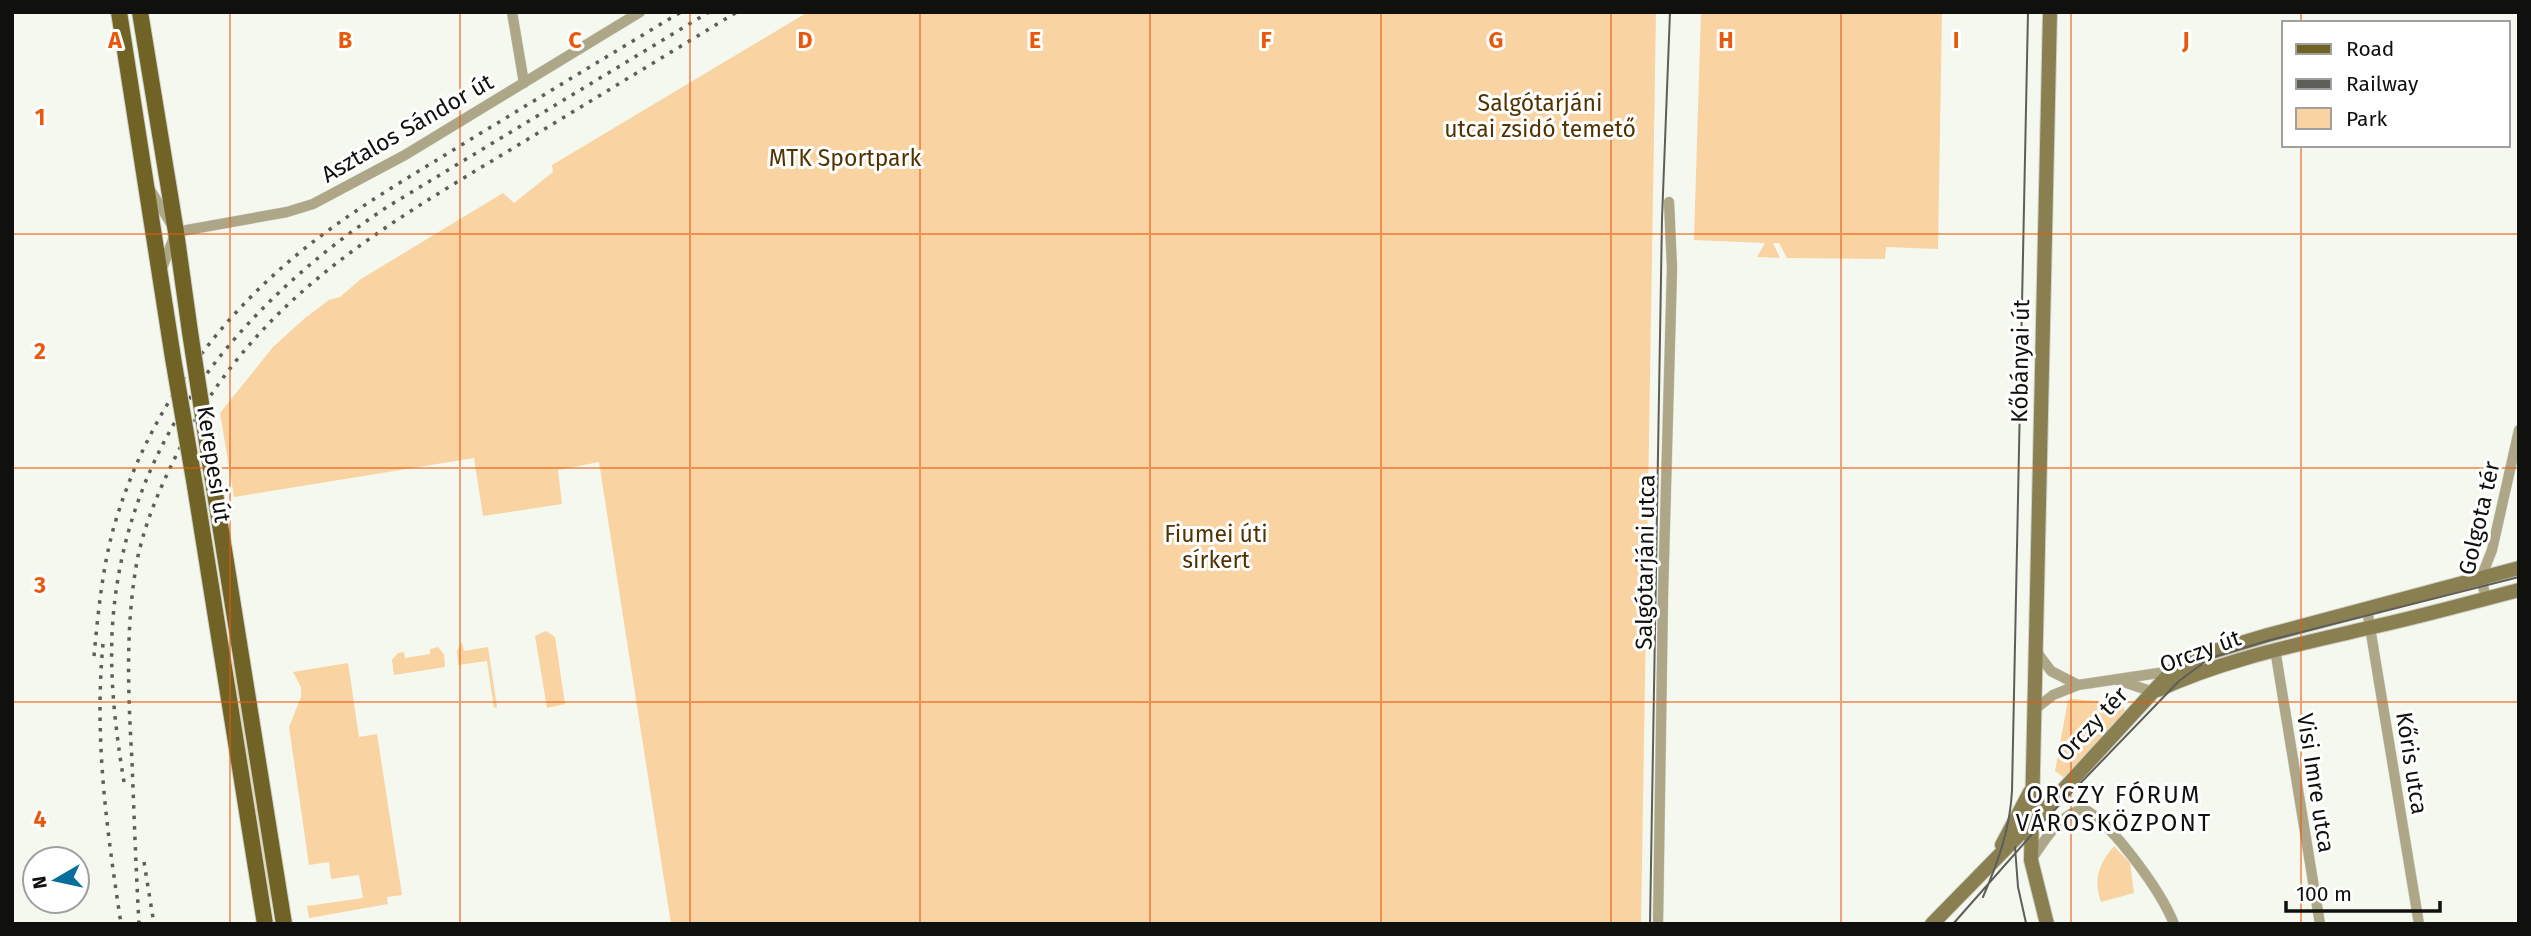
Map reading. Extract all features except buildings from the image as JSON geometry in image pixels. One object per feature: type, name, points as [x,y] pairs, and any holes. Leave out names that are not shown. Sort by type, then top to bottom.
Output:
[{"type":"main road","name":"Kerepesi út","points":[[119,12],[265,924]]},
{"type":"main road","name":"Kerepesi út","points":[[140,12],[284,924]]},
{"type":"street","points":[[512,12],[524,83]]},
{"type":"street","name":"Asztalos Sándor út","points":[[176,232],[287,212],[313,204],[383,168],[640,12]]},
{"type":"street","name":"Kőbányai út","points":[[2034,710],[2050,12]]},
{"type":"street","points":[[147,184],[176,232],[161,271]]},
{"type":"street","name":"Salgótarjáni utca","points":[[1658,924],[1672,268],[1669,202]]},
{"type":"street","name":"Golgota tér","points":[[2486,598],[2481,578],[2492,550],[2519,430]]},
{"type":"street","name":"Orczy út","points":[[2153,692],[2172,671],[2220,650],[2519,568]]},
{"type":"street","name":"Orczy út","points":[[2153,692],[2194,674],[2275,649],[2519,590]]},
{"type":"street","name":"Kőris utca","points":[[2367,609],[2419,924]]},
{"type":"street","name":"Visi Imre utca","points":[[2275,649],[2320,924]]},
{"type":"street","name":"Orczy tér","points":[[2035,650],[2051,671],[2078,685]]},
{"type":"street","name":"Orczy tér","points":[[2032,821],[2034,710],[2053,695],[2078,685],[2172,671]]},
{"type":"street","name":"Orczy tér","points":[[2139,676],[2153,692]]},
{"type":"street","name":"Orczy tér","points":[[2118,680],[2153,692]]},
{"type":"street","name":"Orczy tér","points":[[2032,821],[2153,692]]},
{"type":"street","points":[[1986,866],[2004,842],[2033,786]]},
{"type":"street","points":[[2031,860],[2067,816],[2084,809],[2102,823],[2137,864],[2167,907],[2174,924]]},
{"type":"street","points":[[2032,821],[2031,860],[2047,924]]},
{"type":"street","points":[[1932,924],[2032,821]]},
{"type":"green space","name":"Fiumei úti sírkert","points":[[808,12],[1656,12],[1641,924],[671,924],[599,462],[558,470],[562,504],[483,516],[474,458],[234,497],[220,413],[273,347],[305,318],[329,300],[340,297],[361,279],[503,193],[514,203],[553,172],[552,165]]},
{"type":"green space","points":[[1701,12],[1942,12],[1938,249],[1886,247],[1885,259],[1787,258],[1779,243],[1773,243],[1780,258],[1757,257],[1765,243],[1694,240]]},
{"type":"green space","points":[[546,631],[555,637],[565,704],[547,708],[535,636]]},
{"type":"green space","points":[[462,642],[464,651],[488,647],[497,707],[494,708],[487,661],[458,665],[457,651]]},
{"type":"green space","points":[[438,647],[444,654],[445,667],[394,675],[392,660],[398,653],[404,652],[405,658],[430,654],[430,649]]},
{"type":"green space","points":[[232,661],[274,898],[270,899]]},
{"type":"green space","points":[[348,663],[359,737],[377,734],[402,895],[387,897],[388,904],[309,918],[307,906],[363,898],[359,875],[331,879],[329,862],[309,865],[289,727],[301,697],[301,687],[293,672]]},
{"type":"green space","points":[[2068,700],[2122,703],[2126,715],[2066,779],[2055,771]]},
{"type":"green space","points":[[2114,846],[2130,863],[2134,893],[2101,902],[2099,872]]},
{"type":"tram line","points":[[1650,924],[1662,219],[1670,12]]},
{"type":"tram line","points":[[1983,897],[2002,845],[2009,819],[2012,791],[2028,12]]},
{"type":"tram line","points":[[1953,924],[2042,823],[2179,681],[2210,658],[2270,640],[2519,577]]},
{"type":"tram line","points":[[2015,847],[2018,887],[2026,923]]},
{"type":"railway","points":[[94,656],[106,561],[128,484],[170,399],[226,323],[295,256],[348,216],[681,12]]},
{"type":"railway","points":[[124,782],[112,671],[112,634],[120,566],[138,502],[163,443],[197,388],[236,337],[282,290],[332,246],[387,207],[709,12]]},
{"type":"railway","points":[[139,924],[129,684],[129,632],[134,581],[142,541],[156,499],[182,444],[213,393],[247,348],[285,307],[370,239],[416,207],[737,12]]},
{"type":"railway","points":[[103,644],[100,715],[103,785],[121,924]]},
{"type":"railway","points":[[144,862],[154,924]]},
{"type":"district","name":"ORCZY FÓRUM VÁROSKÖZPONT","points":[[2114,809]]},
{"type":"park label","name":"Salgótarjáni utcai zsidó temető","points":[[1540,116]]},
{"type":"park label","name":"MTK Sportpark","points":[[845,158]]}]
